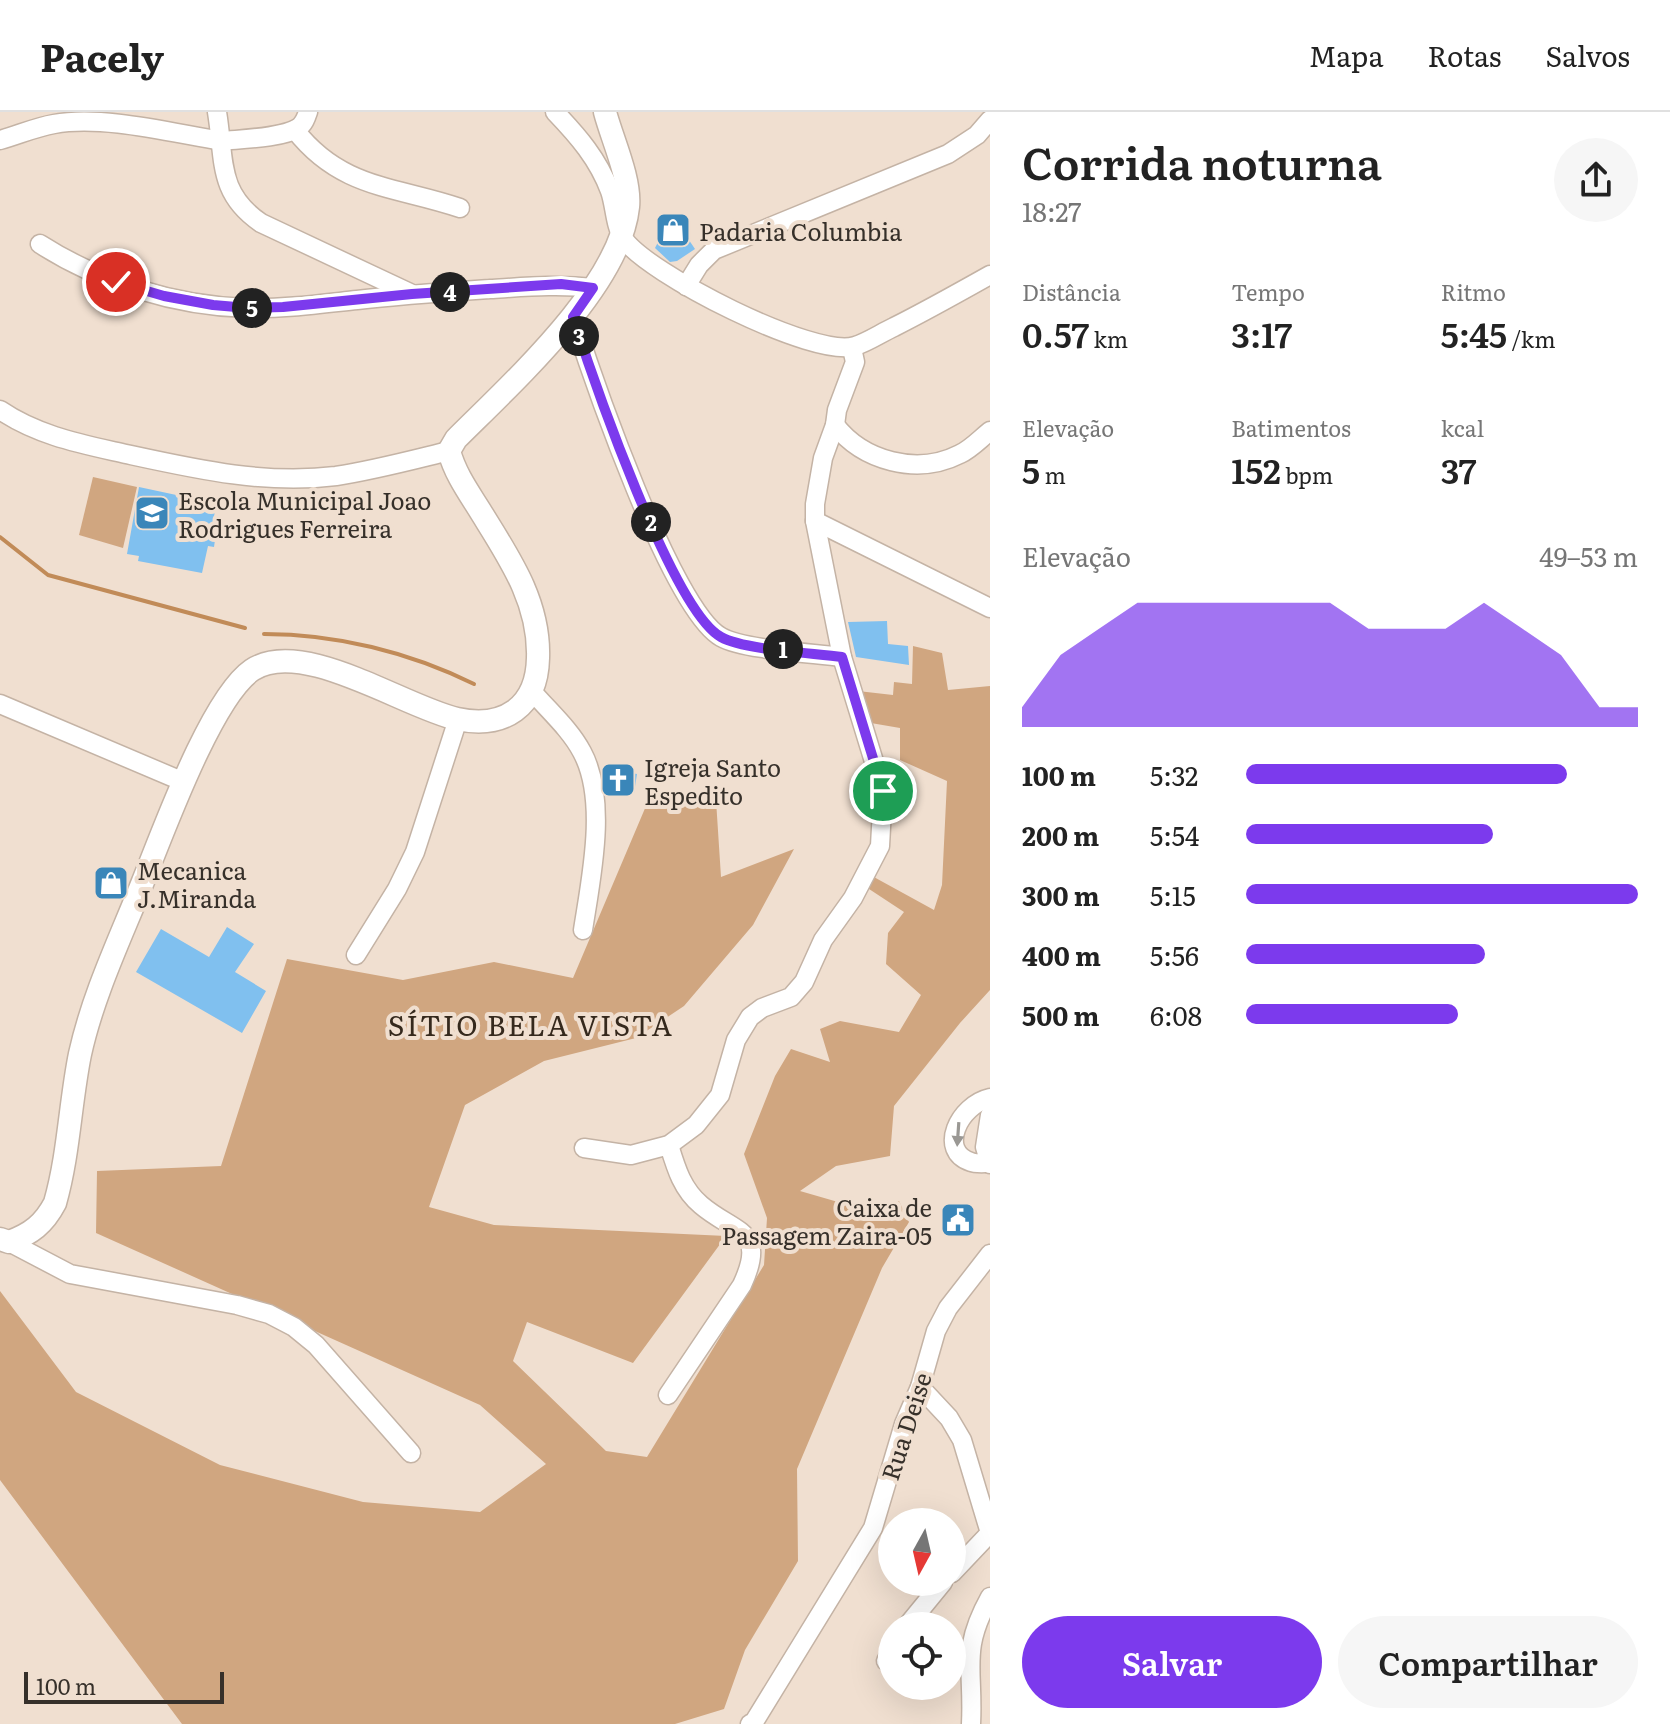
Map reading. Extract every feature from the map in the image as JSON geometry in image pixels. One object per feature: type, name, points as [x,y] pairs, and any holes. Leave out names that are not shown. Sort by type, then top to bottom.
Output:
[{"type":"main road","points":[[4,1240],[35,1230],[46,1220],[55,1203],[80,1054],[89,1021],[184,782],[217,715],[240,681],[252,670],[271,662],[284,661],[319,667],[458,719],[486,721],[520,710],[531,690],[539,650],[537,623],[530,598],[459,478],[449,451],[456,439],[573,317],[622,238],[628,204],[626,184],[605,112]]},
{"type":"street","points":[[217,112],[228,187],[246,213],[261,223],[412,294]]},
{"type":"street","points":[[0,140],[54,124],[77,122],[107,123],[222,141],[295,130],[304,122],[308,112]]},
{"type":"street","points":[[555,112],[579,137],[602,173],[611,193],[622,238],[655,266],[686,286],[786,335],[809,342],[852,348],[990,275]]},
{"type":"street","points":[[686,286],[699,265],[714,250],[948,154],[977,135],[990,120]]},
{"type":"street","points":[[295,130],[312,152],[340,171],[360,180],[460,208]]},
{"type":"street","points":[[40,244],[116,282],[164,296],[213,305],[283,307],[561,284],[593,288]]},
{"type":"street","points":[[573,317],[595,387],[657,537],[685,592],[705,622],[720,637],[743,644],[842,657]]},
{"type":"street","points":[[584,1148],[631,1155],[669,1145],[696,1125],[720,1095],[736,1040],[750,1017],[762,1008],[791,997],[804,982],[823,940],[853,898],[880,846],[884,821],[883,791],[842,657],[815,521],[816,493],[823,458],[855,362],[852,348]]},
{"type":"street","points":[[0,410],[38,431],[74,443],[185,467],[251,477],[334,476],[449,451]]},
{"type":"street","points":[[835,425],[845,438],[864,452],[907,463],[943,461],[962,453],[990,431]]},
{"type":"street","points":[[815,521],[990,608]]},
{"type":"street","points":[[531,690],[574,739],[591,773],[596,818],[593,870],[583,930]]},
{"type":"street","points":[[0,704],[184,782]]},
{"type":"street","points":[[356,955],[397,889],[415,852],[458,719]]},
{"type":"street","points":[[990,1098],[973,1104],[965,1111],[956,1128],[955,1140],[963,1158],[990,1164],[985,1147],[990,1115]]},
{"type":"street","points":[[668,1395],[742,1285],[752,1254],[751,1245],[743,1233],[700,1204],[686,1189],[669,1145]]},
{"type":"street","points":[[4,1240],[70,1274],[237,1305],[269,1314],[294,1327],[316,1345],[411,1453]]},
{"type":"street","name":"Rua Deise","points":[[750,1724],[873,1528],[936,1331],[948,1308],[990,1254]]},
{"type":"street","points":[[920,1387],[949,1418],[962,1440],[990,1533],[966,1558]]},
{"type":"street","points":[[918,1612],[932,1596]]},
{"type":"street","points":[[971,1724],[969,1657],[976,1621],[990,1597]]},
{"type":"shaded area","points":[[93,477],[137,487],[123,548],[79,535]]},
{"type":"shaded area","points":[[913,646],[942,653],[948,690],[990,686],[990,990],[894,1106],[890,1156],[836,1166],[800,1191],[838,1202],[899,1201],[909,1222],[882,1268],[797,1469],[798,1561],[745,1650],[724,1709],[675,1724],[182,1724],[0,1480],[0,1291],[76,1392],[220,1465],[363,1502],[480,1512],[546,1464],[480,1405],[96,1233],[97,1171],[221,1166],[287,959],[403,980],[494,962],[573,978],[646,806],[716,800],[721,877],[794,849],[753,925],[684,1006],[636,1038],[544,1061],[465,1105],[429,1207],[494,1225],[726,1236],[633,1363],[527,1322],[513,1361],[606,1451],[647,1457],[764,1265],[767,1218],[744,1154],[775,1076],[791,1049],[830,1062],[820,1029],[840,1021],[899,1032],[921,995],[886,964],[888,933],[904,912],[866,887],[872,876],[934,910],[942,885],[947,781],[900,760],[900,728],[865,722],[858,691],[893,695],[894,682],[912,684]]},
{"type":"building","name":"Padaria Columbia","points":[[672,215],[695,249],[670,262],[655,248]]},
{"type":"building","points":[[139,487],[217,500],[211,533],[216,533],[214,547],[208,546],[202,573],[138,561],[139,556],[127,554]]},
{"type":"building","points":[[887,621],[888,644],[908,646],[909,665],[856,657],[848,622]]},
{"type":"building","name":"Igreja Santo Espedito","points":[[602,768],[637,774],[634,793],[605,787]]},
{"type":"building","points":[[227,927],[254,944],[235,972],[266,991],[242,1033],[136,972],[161,929],[209,957]]},
{"type":"waterway","points":[[0,537],[48,575],[245,628]]},
{"type":"waterway","points":[[264,634],[318,637],[372,647],[424,663],[474,684]]},
{"type":"place","name":"Padaria Columbia","points":[[673,230]]},
{"type":"place","name":"Escola Municipal Joao Rodrigues Ferreira","points":[[152,513]]},
{"type":"place","name":"Igreja Santo Espedito","points":[[618,780]]},
{"type":"place","name":"Mecanica J.Miranda","points":[[111,883]]},
{"type":"place","name":"Caixa de Passagem Zaira-05","points":[[958,1220]]},
{"type":"district","name":"SÍTIO BELA VISTA","points":[[531,1024]]},
{"type":"route","points":[[116,282],[164,296],[248,308],[561,284],[593,288],[573,317],[595,387],[657,537],[685,592],[705,622],[720,637],[743,644],[842,657],[883,791]]}]
